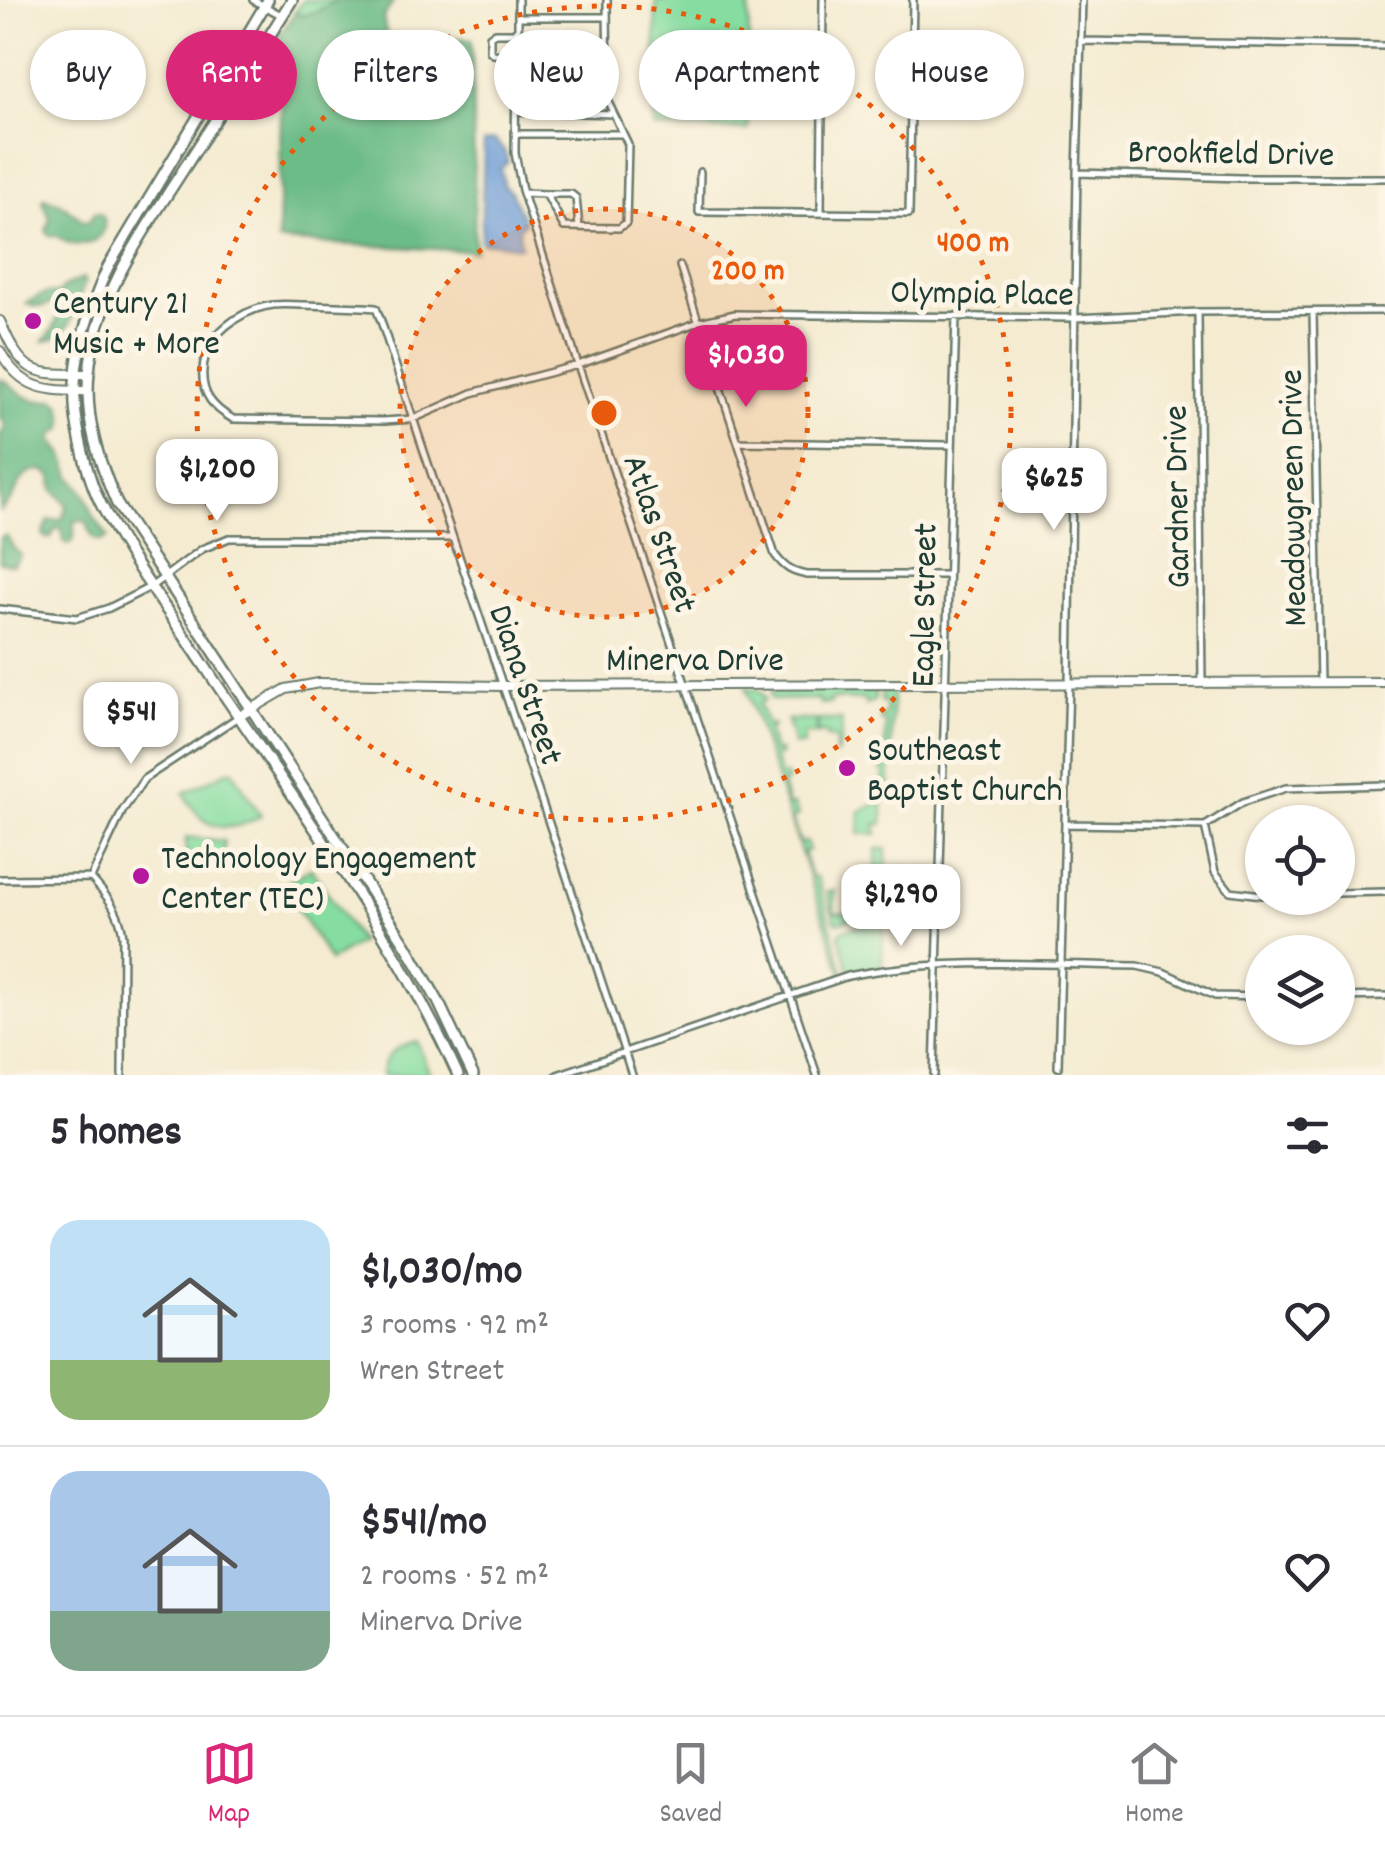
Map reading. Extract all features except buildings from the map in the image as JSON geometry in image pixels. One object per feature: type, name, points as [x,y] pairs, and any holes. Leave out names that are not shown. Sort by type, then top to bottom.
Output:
[{"type":"main road","points":[[292,0],[115,282],[92,348],[88,374],[90,426],[116,504],[406,946],[438,1001],[473,1075]]},
{"type":"main road","points":[[266,3],[108,267],[80,344],[75,391],[77,424],[86,466],[102,507],[376,923],[458,1075]]},
{"type":"street","points":[[254,0],[266,3],[283,16]]},
{"type":"street","points":[[516,30],[518,0]]},
{"type":"street","points":[[607,0],[607,30]]},
{"type":"street","points":[[821,212],[823,0]]},
{"type":"street","points":[[700,172],[699,212],[909,214],[913,0]]},
{"type":"street","points":[[1058,1067],[1082,0]]},
{"type":"street","points":[[518,17],[607,18]]},
{"type":"street","points":[[1081,40],[1385,46]]},
{"type":"street","name":"Atlas Street","points":[[516,120],[518,176],[536,235],[817,1075]]},
{"type":"street","points":[[546,194],[564,227],[619,228],[626,223],[628,144],[617,120]]},
{"type":"street","points":[[515,134],[624,134]]},
{"type":"street","name":"Brookfield Drive","points":[[1077,173],[1385,178]]},
{"type":"street","points":[[523,193],[571,194],[576,198],[579,228]]},
{"type":"street","points":[[680,266],[775,555],[784,568],[808,574],[948,575]]},
{"type":"street","name":"Diana Street","points":[[202,376],[209,345],[242,314],[274,305],[376,308],[632,1075]]},
{"type":"street","name":"Olympia Place","points":[[202,376],[206,396],[218,411],[234,419],[384,421],[413,419],[472,392],[578,364],[699,322],[735,314],[1075,318],[1198,312],[1385,312]]},
{"type":"street","name":"Gardner Drive","points":[[1198,312],[1202,682]]},
{"type":"street","name":"Meadowgreen Drive","points":[[1313,312],[1320,682]]},
{"type":"street","name":"Eagle Street","points":[[934,1075],[956,316]]},
{"type":"street","points":[[0,321],[23,363],[35,372],[88,374]]},
{"type":"street","points":[[0,351],[17,377],[31,385],[88,391]]},
{"type":"street","points":[[738,442],[952,445]]},
{"type":"street","points":[[0,609],[77,618],[109,608],[152,586],[202,550],[229,538],[452,538]]},
{"type":"street","name":"Minerva Drive","points":[[91,878],[123,810],[144,779],[286,690],[319,683],[502,686],[1385,682]]},
{"type":"street","points":[[1065,824],[1206,826],[1243,802],[1286,788],[1385,785]]},
{"type":"street","points":[[1206,826],[1215,872],[1230,890],[1245,893]]},
{"type":"street","points":[[0,879],[91,878],[112,900],[121,923],[122,1075]]},
{"type":"street","points":[[1355,893],[1385,892]]},
{"type":"street","points":[[557,1075],[848,976],[890,967],[1137,966],[1163,972],[1215,996],[1245,997]]},
{"type":"street","points":[[1355,996],[1385,996]]},
{"type":"green space","points":[[303,0],[336,0],[303,17],[295,12]]},
{"type":"green space","points":[[336,0],[393,2],[383,18],[386,30],[317,30],[317,120],[473,120],[475,251],[278,241],[281,120],[297,120],[297,30],[283,30],[295,12],[303,16]]},
{"type":"green space","points":[[656,0],[749,0],[749,30],[656,30]]},
{"type":"green space","points":[[654,120],[748,120],[748,130],[654,128]]},
{"type":"green space","points":[[44,198],[60,203],[85,222],[99,213],[104,218],[100,236],[79,244],[49,235],[46,231],[50,218]]},
{"type":"green space","points":[[83,278],[85,283],[67,327],[62,334],[44,341],[56,323],[59,301],[41,306],[26,303],[44,294],[59,293]]},
{"type":"green space","points":[[0,379],[30,399],[54,399],[60,403],[63,429],[52,440],[63,453],[71,476],[108,537],[103,541],[93,537],[87,522],[82,520],[74,522],[74,538],[69,544],[58,528],[51,538],[46,538],[43,534],[49,520],[62,520],[67,505],[53,489],[52,476],[43,470],[26,476],[0,511],[0,436],[5,426],[0,418]]},
{"type":"green space","points":[[6,535],[21,555],[13,565],[0,562],[0,538]]},
{"type":"green space","points":[[746,688],[758,690],[765,700],[759,703],[767,725],[773,727],[768,729],[774,752],[781,754],[775,757],[780,776],[786,775],[788,782],[782,783],[788,806],[794,805],[798,816],[792,819],[800,843],[806,842],[809,850],[803,852],[811,877],[817,877],[842,974]]},
{"type":"green space","points":[[773,688],[871,688],[876,696],[866,705],[866,700],[831,699],[831,703],[820,704],[819,699],[772,700]]},
{"type":"green space","points":[[886,688],[893,688],[889,800],[883,800],[880,782],[884,769],[880,769],[880,764],[884,763],[886,722],[881,721],[881,716],[886,715],[886,703],[881,702]]},
{"type":"green space","points":[[787,720],[817,720],[816,734],[804,734],[803,745],[794,745]]},
{"type":"green space","points":[[818,720],[842,720],[836,756],[836,738],[818,734]]},
{"type":"green space","points":[[233,771],[261,816],[237,826],[216,826],[191,805],[184,793]]},
{"type":"green space","points":[[883,801],[883,824],[876,824],[877,834],[859,834],[860,811]]},
{"type":"green space","points":[[186,837],[224,841],[223,868],[207,866],[208,857],[186,856]]},
{"type":"green space","points":[[877,849],[887,849],[882,966],[850,972],[839,935],[876,920]]},
{"type":"green space","points":[[311,868],[360,942],[330,961],[283,886]]},
{"type":"green space","points":[[835,890],[834,912],[850,913],[851,890],[859,890],[859,915],[835,921],[827,892]]},
{"type":"green space","points":[[417,1041],[430,1075],[382,1075],[393,1052]]},
{"type":"water","points":[[495,140],[508,162],[501,168],[504,186],[511,192],[525,222],[519,228],[521,247],[481,242],[484,142]]},
{"type":"place","name":"Century 21 Music + More","points":[[33,321]]},
{"type":"place","name":"Southeast Baptist Church","points":[[847,768]]},
{"type":"place","name":"Technology Engagement Center (TEC)","points":[[141,876]]}]
